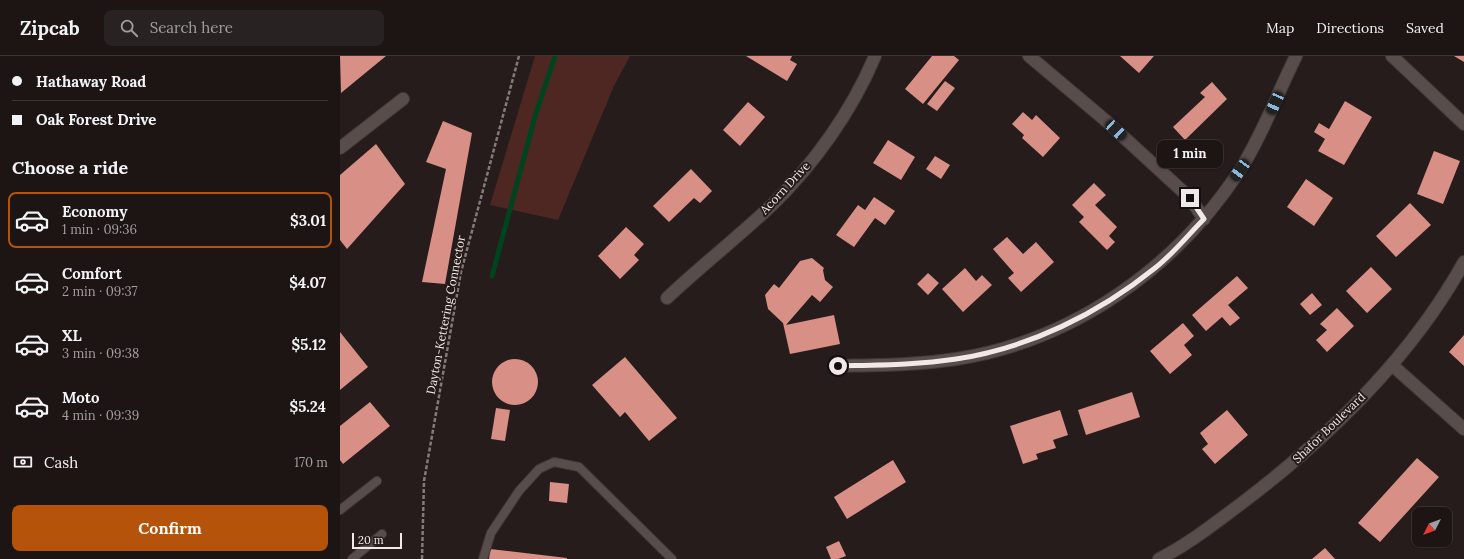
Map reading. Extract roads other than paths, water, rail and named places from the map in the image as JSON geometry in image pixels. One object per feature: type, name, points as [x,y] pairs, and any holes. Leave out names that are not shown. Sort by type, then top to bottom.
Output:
[{"type":"street","name":"Acorn Drive","points":[[667,298],[772,205],[812,160],[843,117],[875,56]]},
{"type":"street","points":[[1029,56],[1105,120],[1190,198],[1204,219]]},
{"type":"street","points":[[838,366],[921,363],[956,359],[996,350],[1062,328],[1116,297],[1156,268],[1204,219],[1240,170],[1264,128],[1296,56]]},
{"type":"street","points":[[1392,56],[1464,124]]},
{"type":"street","points":[[340,148],[402,99]]},
{"type":"street","name":"Shafor Boulevard","points":[[1160,559],[1204,532],[1286,470],[1328,431],[1392,365],[1426,322],[1464,262]]},
{"type":"street","points":[[1392,365],[1464,429]]},
{"type":"lane","points":[[483,559],[491,533],[519,491],[539,469],[554,462],[579,467],[672,559]]},
{"type":"lane","points":[[340,510],[377,482]]},
{"type":"lane","points":[[352,559],[382,534]]},
{"type":"waterway","points":[[492,276],[536,113],[555,56]]}]
